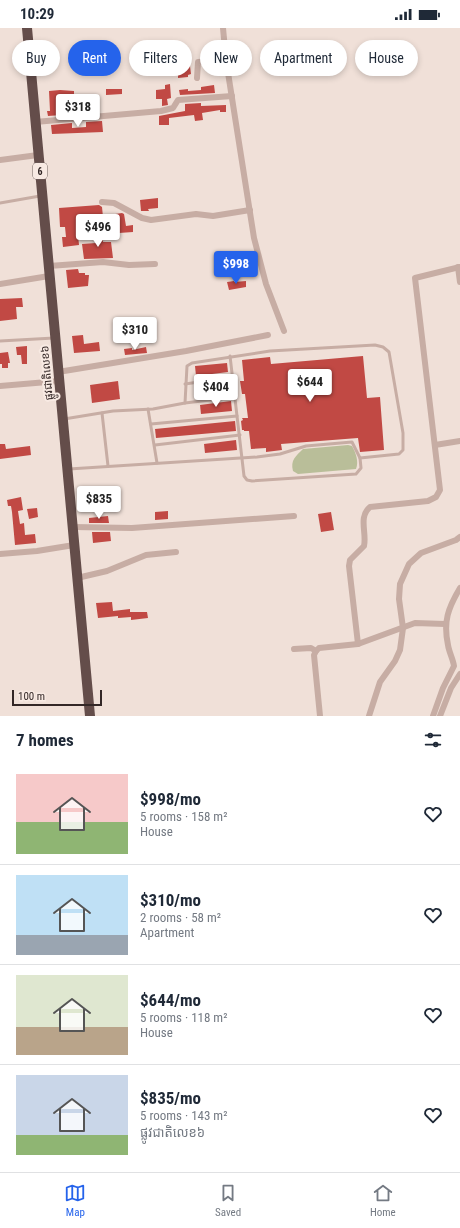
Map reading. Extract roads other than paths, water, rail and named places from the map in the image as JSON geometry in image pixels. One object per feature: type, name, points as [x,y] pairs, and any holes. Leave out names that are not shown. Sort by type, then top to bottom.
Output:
[{"type":"highway","name":"ផ្លូវជាតិលេខ៦","points":[[27,28],[90,716]]},
{"type":"street","points":[[223,28],[224,40]]},
{"type":"street","points":[[197,78],[198,62],[200,62]]},
{"type":"street","points":[[229,76],[254,238],[266,284],[284,331]]},
{"type":"street","points":[[35,122],[161,111],[173,108],[178,100],[232,96]]},
{"type":"street","points":[[0,160],[38,155]]},
{"type":"street","points":[[102,202],[114,202],[142,218],[151,220],[196,214],[213,216],[250,210]]},
{"type":"street","points":[[0,284],[49,271],[102,262],[129,265],[155,264]]},
{"type":"street","points":[[358,644],[349,566],[350,560],[364,546],[363,516],[365,511],[370,507],[428,501],[436,497],[440,490],[415,278],[459,267],[460,282]]},
{"type":"street","points":[[0,386],[59,376],[268,334]]},
{"type":"street","points":[[435,445],[460,441]]},
{"type":"street","points":[[73,528],[132,528],[294,516]]},
{"type":"street","points":[[369,716],[380,682],[395,661],[400,650],[403,628],[399,598],[400,584],[409,564],[421,554],[460,537]]},
{"type":"street","points":[[0,554],[37,551],[74,545]]},
{"type":"street","points":[[77,578],[107,571],[146,555],[176,552]]},
{"type":"street","points":[[433,716],[443,688],[457,668],[448,647],[445,624],[450,605],[460,588]]},
{"type":"street","points":[[320,716],[314,655],[319,648],[358,644],[415,623],[445,624]]},
{"type":"street","points":[[294,649],[311,648],[316,651]]},
{"type":"street","points":[[440,716],[450,688],[460,674]]},
{"type":"lane","points":[[0,203],[42,196]]},
{"type":"lane","points":[[0,341],[55,337]]},
{"type":"lane","points":[[185,403],[187,366],[192,363],[270,351],[375,345],[383,347],[389,352],[403,433],[403,450],[399,454],[360,458]]},
{"type":"lane","points":[[67,469],[242,458],[280,454],[306,446],[352,442],[355,445],[360,458],[361,468],[356,474],[252,481],[247,480],[244,476],[242,458],[240,435],[230,356]]},
{"type":"lane","points":[[185,384],[233,377]]},
{"type":"lane","points":[[63,420],[130,409],[148,409],[235,397]]},
{"type":"lane","points":[[148,409],[157,463]]},
{"type":"lane","points":[[102,413],[108,466]]},
{"type":"lane","points":[[151,424],[237,416]]},
{"type":"lane","points":[[155,445],[240,435]]}]
